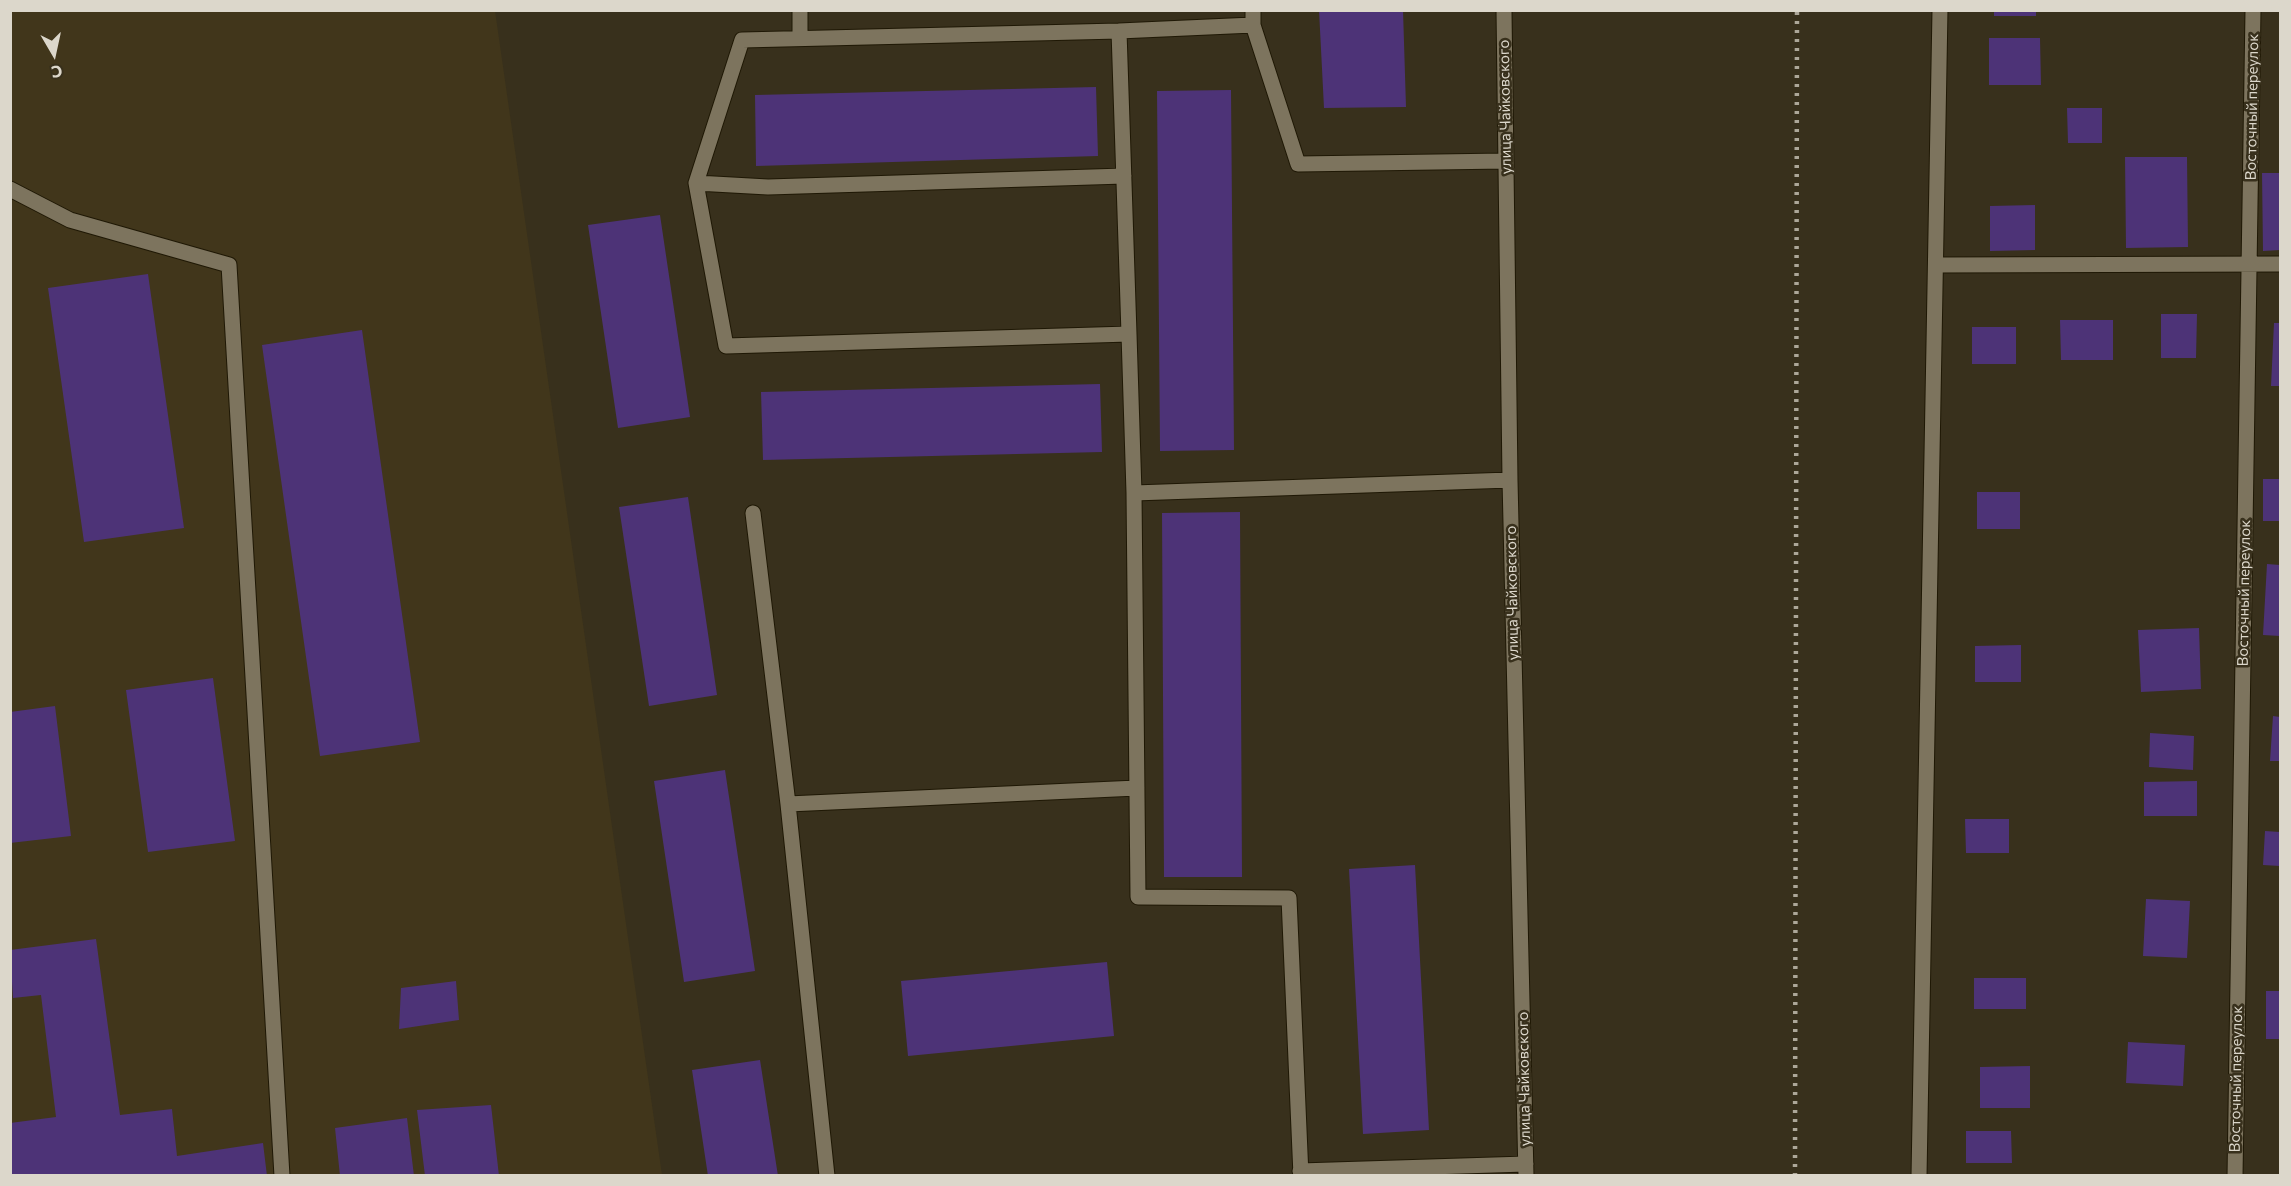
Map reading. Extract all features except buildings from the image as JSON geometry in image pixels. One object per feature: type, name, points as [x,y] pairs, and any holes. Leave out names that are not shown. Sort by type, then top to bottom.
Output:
[{"type":"street","points":[[800,10],[800,38]]},
{"type":"street","name":"улица Чайковского","points":[[1504,10],[1510,480],[1526,1170]]},
{"type":"street","points":[[1919,1176],[1940,10]]},
{"type":"street","name":"Восточный переулок","points":[[2235,1176],[2253,10]]},
{"type":"street","points":[[1129,334],[726,346],[696,183],[742,40],[1119,31],[1253,18],[1298,164],[1505,161]]},
{"type":"street","points":[[1119,31],[1134,493],[1138,897],[1289,898],[1300,1173],[1526,1170]]},
{"type":"street","points":[[696,183],[768,187],[1124,176]]},
{"type":"street","points":[[10,189],[70,220],[229,265],[282,1176]]},
{"type":"street","points":[[1936,265],[2280,264]]},
{"type":"street","points":[[1134,493],[1510,480]]},
{"type":"street","points":[[753,513],[788,804],[827,1176]]},
{"type":"street","points":[[788,804],[1137,788]]},
{"type":"shaded area","points":[[10,11],[495,11],[662,1175],[11,1175]]},
{"type":"railway","points":[[1795,1176],[1797,10]]}]
